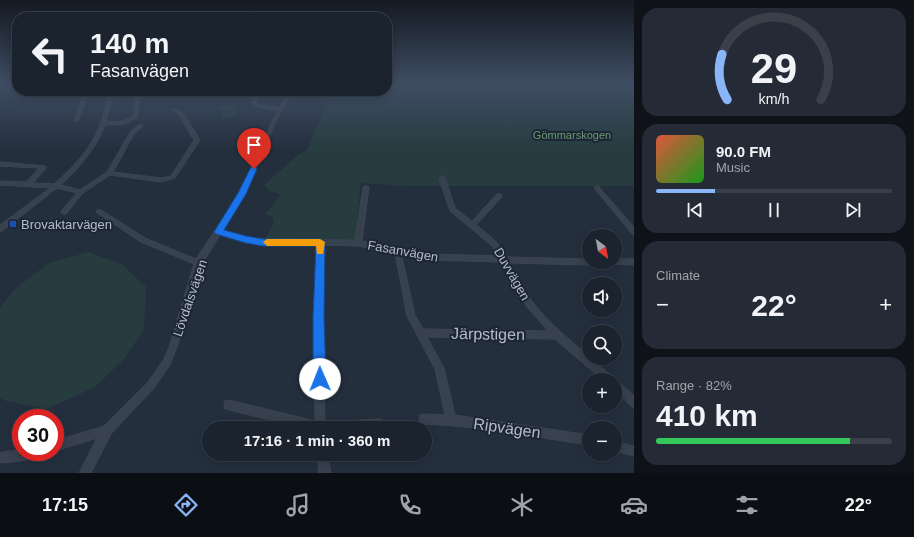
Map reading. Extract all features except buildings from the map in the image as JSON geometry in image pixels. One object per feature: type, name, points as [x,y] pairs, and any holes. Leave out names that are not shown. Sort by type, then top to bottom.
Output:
[{"type":"street","points":[[77,120],[81,106]]},
{"type":"street","points":[[0,229],[56,186],[76,167],[91,149],[103,124],[108,106]]},
{"type":"street","points":[[103,124],[124,122],[135,117],[137,106]]},
{"type":"street","points":[[264,106],[280,110]]},
{"type":"street","name":"Lövdalsvägen","points":[[85,473],[107,430],[151,385],[167,362],[173,347],[198,263],[242,194],[282,106]]},
{"type":"street","points":[[109,173],[161,180],[172,177],[197,140],[195,134],[181,114],[174,109]]},
{"type":"street","points":[[64,212],[81,192],[109,173],[132,133],[140,126]]},
{"type":"street","points":[[0,164],[44,167],[27,185]]},
{"type":"street","name":"Duvvägen","points":[[442,178],[452,208],[494,243],[505,260],[523,295],[557,335],[602,373]]},
{"type":"street","points":[[0,183],[56,186],[81,192]]},
{"type":"street","points":[[358,243],[366,187]]},
{"type":"street","points":[[597,188],[634,232]]},
{"type":"street","points":[[472,225],[500,196]]},
{"type":"street","points":[[99,212],[143,240],[198,263]]},
{"type":"street","name":"Fasanvägen","points":[[219,232],[246,240],[263,242],[358,243],[398,251],[449,258],[582,262]]},
{"type":"street","points":[[320,242],[318,317],[320,421]]},
{"type":"street","points":[[398,251],[410,312],[439,368],[450,420]]},
{"type":"street","points":[[622,262],[634,262]]},
{"type":"street","name":"Järpstigen","points":[[420,333],[557,335]]},
{"type":"street","points":[[622,391],[634,403]]},
{"type":"street","points":[[229,405],[295,421]]},
{"type":"street","name":"Ripvägen","points":[[424,419],[450,420],[582,439]]},
{"type":"street","points":[[64,443],[107,430]]},
{"type":"street","points":[[622,448],[634,451]]},
{"type":"street","points":[[0,458],[12,457]]},
{"type":"street","points":[[323,461],[324,473]]},
{"type":"green space","points":[[233,106],[238,116],[223,119],[218,107]]},
{"type":"green space","name":"Gömmarskogen","points":[[326,106],[634,106],[634,186],[404,186],[361,183],[355,239],[265,240],[274,222],[272,216],[265,214],[273,206],[280,194],[269,191],[264,185],[298,155],[307,150]]},
{"type":"green space","points":[[89,252],[123,265],[146,287],[144,330],[122,361],[95,387],[47,409],[6,401],[0,398],[0,307],[16,288],[49,263]]},
{"type":"slow traffic","points":[[267,242],[320,242],[320,252]]},
{"type":"place","name":"Brovaktarvägen","points":[[13,224]]},
{"type":"route","points":[[254,169],[242,194],[219,232],[246,240],[263,242],[320,242],[318,317],[320,379]]}]
